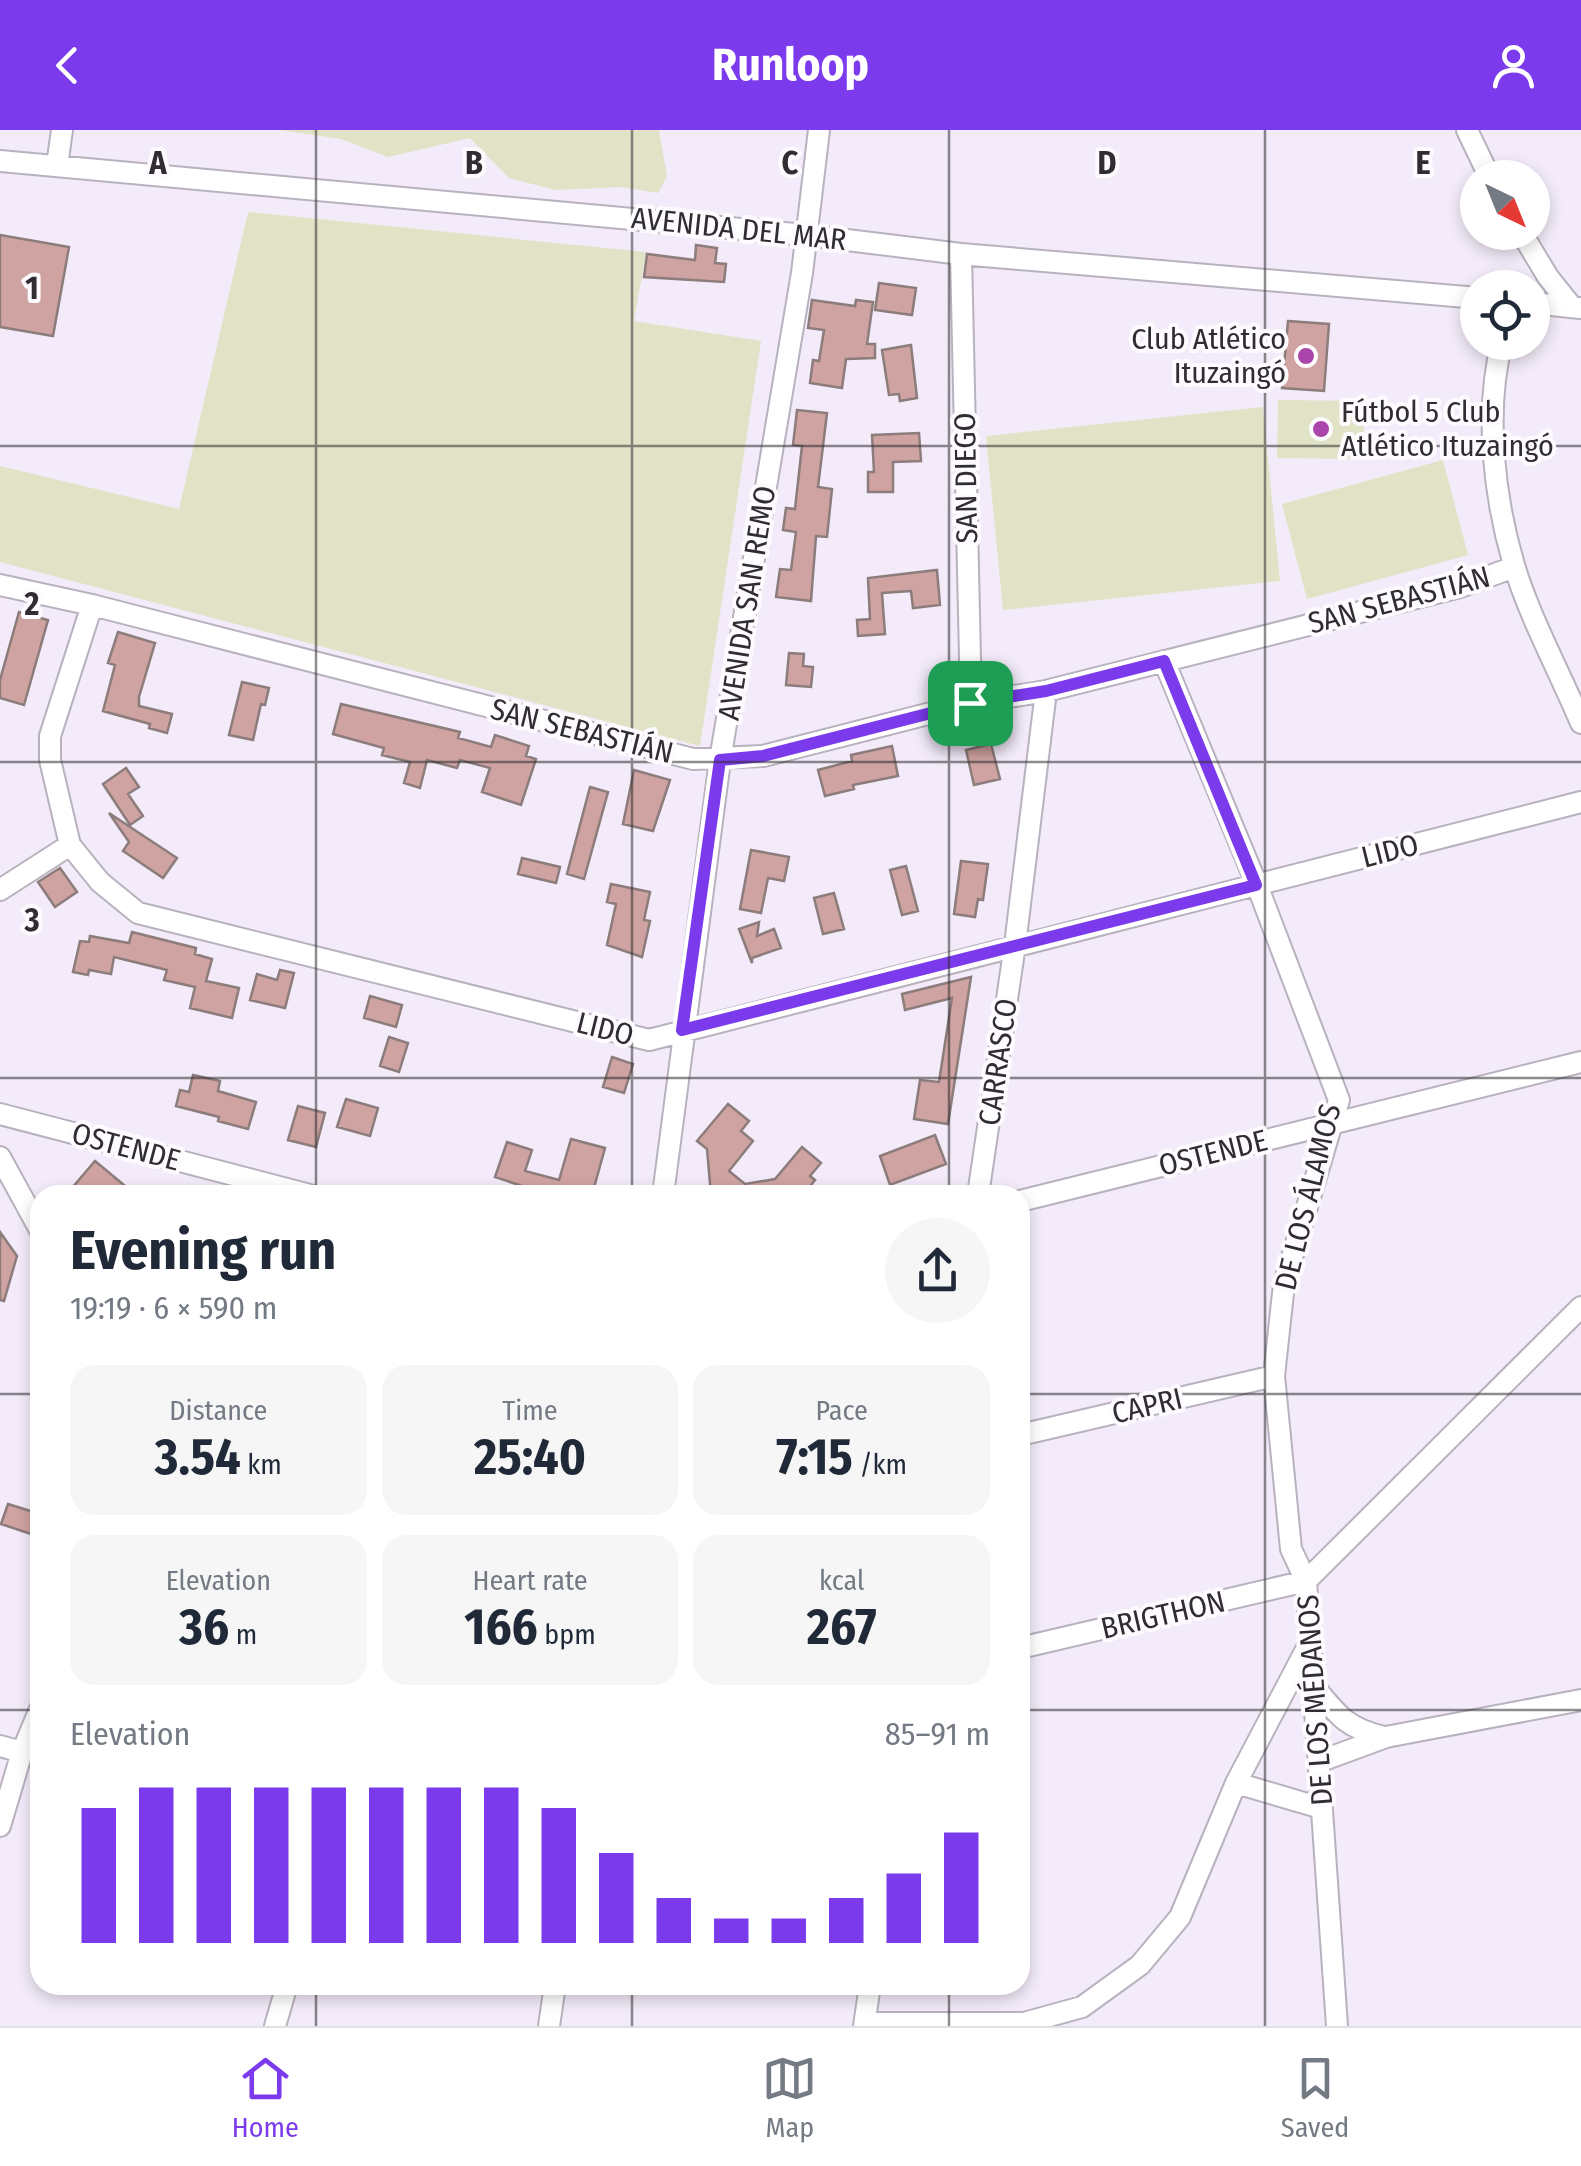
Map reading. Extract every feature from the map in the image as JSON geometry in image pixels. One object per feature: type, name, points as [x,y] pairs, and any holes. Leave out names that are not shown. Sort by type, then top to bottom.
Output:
[{"type":"street","points":[[58,166],[62,130]]},
{"type":"street","name":"AVENIDA SAN REMO","points":[[664,1185],[720,760],[806,235],[819,130]]},
{"type":"street","points":[[1467,130],[1481,160]]},
{"type":"street","name":"AVENIDA DEL MAR","points":[[0,161],[806,235],[962,254],[1460,296]]},
{"type":"street","points":[[1531,250],[1548,277],[1576,307]]},
{"type":"street","name":"SAN DIEGO","points":[[962,254],[970,703]]},
{"type":"street","points":[[1550,305],[1576,307]]},
{"type":"street","points":[[1498,360],[1494,430],[1499,498],[1514,568],[1581,723]]},
{"type":"street","name":"SAN SEBASTIÁN","points":[[0,585],[92,605],[693,759],[720,760],[763,756],[970,703],[1046,691],[1460,588],[1514,568]]},
{"type":"street","name":"LIDO","points":[[92,605],[50,736],[50,760],[70,845],[100,882],[138,913],[649,1040],[1581,802]]},
{"type":"street","name":"DE LOS ÁLAMOS","points":[[1164,661],[1339,1100],[1284,1284],[1274,1376],[1292,1549],[1306,1581]]},
{"type":"street","name":"CARRASCO","points":[[979,1185],[1015,945],[1046,691]]},
{"type":"street","points":[[0,890],[70,845]]},
{"type":"street","name":"OSTENDE","points":[[1030,1200],[1581,1062]]},
{"type":"street","name":"OSTENDE","points":[[0,1114],[272,1185]]},
{"type":"street","points":[[0,1158],[30,1212]]},
{"type":"street","name":"DE LOS MÉDANOS","points":[[1337,2026],[1306,1581],[1581,1306]]},
{"type":"street","name":"CAPRI","points":[[1030,1433],[1274,1376]]},
{"type":"street","name":"BRIGTHON","points":[[1030,1646],[1306,1581]]},
{"type":"street","points":[[869,1995],[865,2024],[1024,2023],[1082,2007],[1140,1965],[1180,1918],[1236,1783],[1310,1644]]},
{"type":"street","points":[[1312,1684],[1356,1730],[1386,1737]]},
{"type":"street","points":[[1318,1762],[1386,1737],[1581,1700]]},
{"type":"street","points":[[0,1826],[30,1733]]},
{"type":"street","points":[[0,1746],[22,1752]]},
{"type":"street","points":[[1236,1783],[1321,1808]]},
{"type":"street","points":[[275,2026],[284,1995]]},
{"type":"street","points":[[549,2026],[554,1995]]},
{"type":"green space","points":[[281,130],[659,130],[667,176],[658,193],[622,187],[555,190],[509,178],[470,138],[388,157],[341,139]]},
{"type":"green space","points":[[248,212],[646,252],[634,321],[761,341],[700,746],[0,562],[0,466],[179,509]]},
{"type":"green space","name":"Fútbol 5 Club Atlético Ituzaingó","points":[[1278,400],[1364,401],[1363,459],[1277,458]]},
{"type":"green space","points":[[1263,407],[1280,581],[1003,610],[986,436]]},
{"type":"green space","points":[[1443,460],[1468,555],[1307,599],[1282,504]]},
{"type":"building","points":[[0,235],[69,247],[53,336],[0,327]]},
{"type":"building","points":[[696,245],[717,248],[715,263],[726,264],[724,282],[644,277],[647,254],[695,260]]},
{"type":"building","points":[[879,283],[916,288],[912,315],[875,310]]},
{"type":"building","points":[[812,300],[855,306],[856,300],[873,302],[867,344],[875,344],[875,358],[846,359],[842,388],[810,383],[813,360],[819,361],[824,330],[808,328]]},
{"type":"building","name":"Club Atlético Ituzaingó","points":[[1288,321],[1329,324],[1324,391],[1282,388]]},
{"type":"building","points":[[911,345],[917,398],[900,401],[899,394],[889,395],[882,350]]},
{"type":"building","points":[[797,410],[827,413],[818,487],[832,489],[827,537],[816,536],[811,601],[776,597],[780,569],[791,570],[796,532],[783,530],[786,508],[795,509],[802,446],[793,445]]},
{"type":"building","points":[[919,433],[921,461],[893,462],[893,492],[868,492],[868,472],[874,472],[872,435]]},
{"type":"building","points":[[937,570],[940,605],[913,608],[911,591],[882,593],[885,634],[858,636],[857,620],[870,619],[868,578]]},
{"type":"building","points":[[19,612],[48,620],[24,705],[0,698],[0,680]]},
{"type":"building","points":[[118,632],[155,643],[139,706],[172,714],[167,733],[103,711],[115,665],[108,663]]},
{"type":"building","points":[[789,653],[804,654],[803,666],[813,667],[811,687],[786,685]]},
{"type":"building","points":[[242,682],[269,688],[253,740],[229,735]]},
{"type":"building","points":[[341,704],[460,732],[458,738],[491,747],[495,735],[529,746],[526,756],[536,759],[521,805],[482,792],[490,768],[460,760],[457,768],[427,760],[420,788],[404,783],[410,762],[382,755],[384,748],[333,734]]},
{"type":"building","points":[[991,744],[1000,779],[974,785],[966,750]]},
{"type":"building","points":[[892,746],[898,776],[853,785],[854,789],[825,796],[818,770],[852,761],[851,755]]},
{"type":"building","points":[[126,768],[139,787],[128,794],[143,816],[130,825],[103,784]]},
{"type":"building","points":[[634,770],[670,780],[653,831],[623,824]]},
{"type":"building","points":[[590,787],[608,792],[584,879],[567,874]]},
{"type":"building","points":[[109,813],[177,858],[163,878],[123,851],[129,842]]},
{"type":"building","points":[[751,850],[789,857],[784,881],[768,878],[761,913],[740,909]]},
{"type":"building","points":[[522,858],[560,867],[556,883],[518,874]]},
{"type":"building","points":[[961,861],[988,864],[983,900],[978,899],[975,917],[954,914]]},
{"type":"building","points":[[906,866],[918,911],[902,915],[890,870]]},
{"type":"building","points":[[60,868],[77,892],[55,907],[38,882]]},
{"type":"building","points":[[611,884],[650,892],[644,920],[650,921],[642,957],[607,945],[616,904],[607,902]]},
{"type":"building","points":[[834,893],[844,929],[823,934],[814,898]]},
{"type":"building","points":[[759,922],[757,936],[774,929],[781,948],[752,958],[752,963],[739,929]]},
{"type":"building","points":[[132,932],[196,948],[195,954],[212,959],[206,981],[239,988],[232,1018],[190,1008],[195,987],[164,980],[167,970],[114,957],[111,974],[73,972],[80,941],[89,942],[90,936],[129,943]]},
{"type":"building","points":[[280,970],[294,973],[285,1008],[250,1000],[257,974],[277,980]]},
{"type":"building","points":[[971,977],[948,1124],[914,1119],[920,1080],[939,1082],[952,998],[905,1010],[902,994]]},
{"type":"building","points":[[370,996],[402,1005],[396,1027],[364,1018]]},
{"type":"building","points":[[389,1037],[408,1043],[399,1072],[380,1066]]},
{"type":"building","points":[[612,1057],[633,1064],[624,1093],[603,1087]]},
{"type":"building","points":[[193,1075],[220,1081],[218,1091],[256,1102],[248,1129],[176,1106],[180,1090],[189,1092]]},
{"type":"building","points":[[346,1099],[378,1108],[370,1136],[337,1127]]},
{"type":"building","points":[[728,1104],[749,1121],[741,1131],[753,1141],[729,1171],[745,1184],[775,1179],[802,1147],[821,1163],[810,1176],[815,1180],[811,1185],[710,1185],[707,1149],[697,1141]]},
{"type":"building","points":[[298,1106],[325,1113],[316,1147],[288,1140]]},
{"type":"building","points":[[935,1135],[946,1164],[890,1185],[880,1156]]},
{"type":"building","points":[[571,1139],[605,1148],[595,1185],[519,1185],[495,1177],[507,1142],[532,1150],[525,1171],[559,1180]]},
{"type":"building","points":[[95,1161],[124,1185],[75,1185]]},
{"type":"building","points":[[0,1232],[17,1256],[4,1301],[0,1300]]},
{"type":"building","points":[[8,1504],[30,1511],[30,1534],[1,1524]]},
{"type":"place","name":"Club Atlético Ituzaingó","points":[[1306,356]]},
{"type":"place","name":"Fútbol 5 Club Atlético Ituzaingó","points":[[1321,429]]},
{"type":"route","points":[[1164,661],[1256,885],[682,1030],[720,760],[763,756],[970,703],[1046,691],[1164,661]]}]
